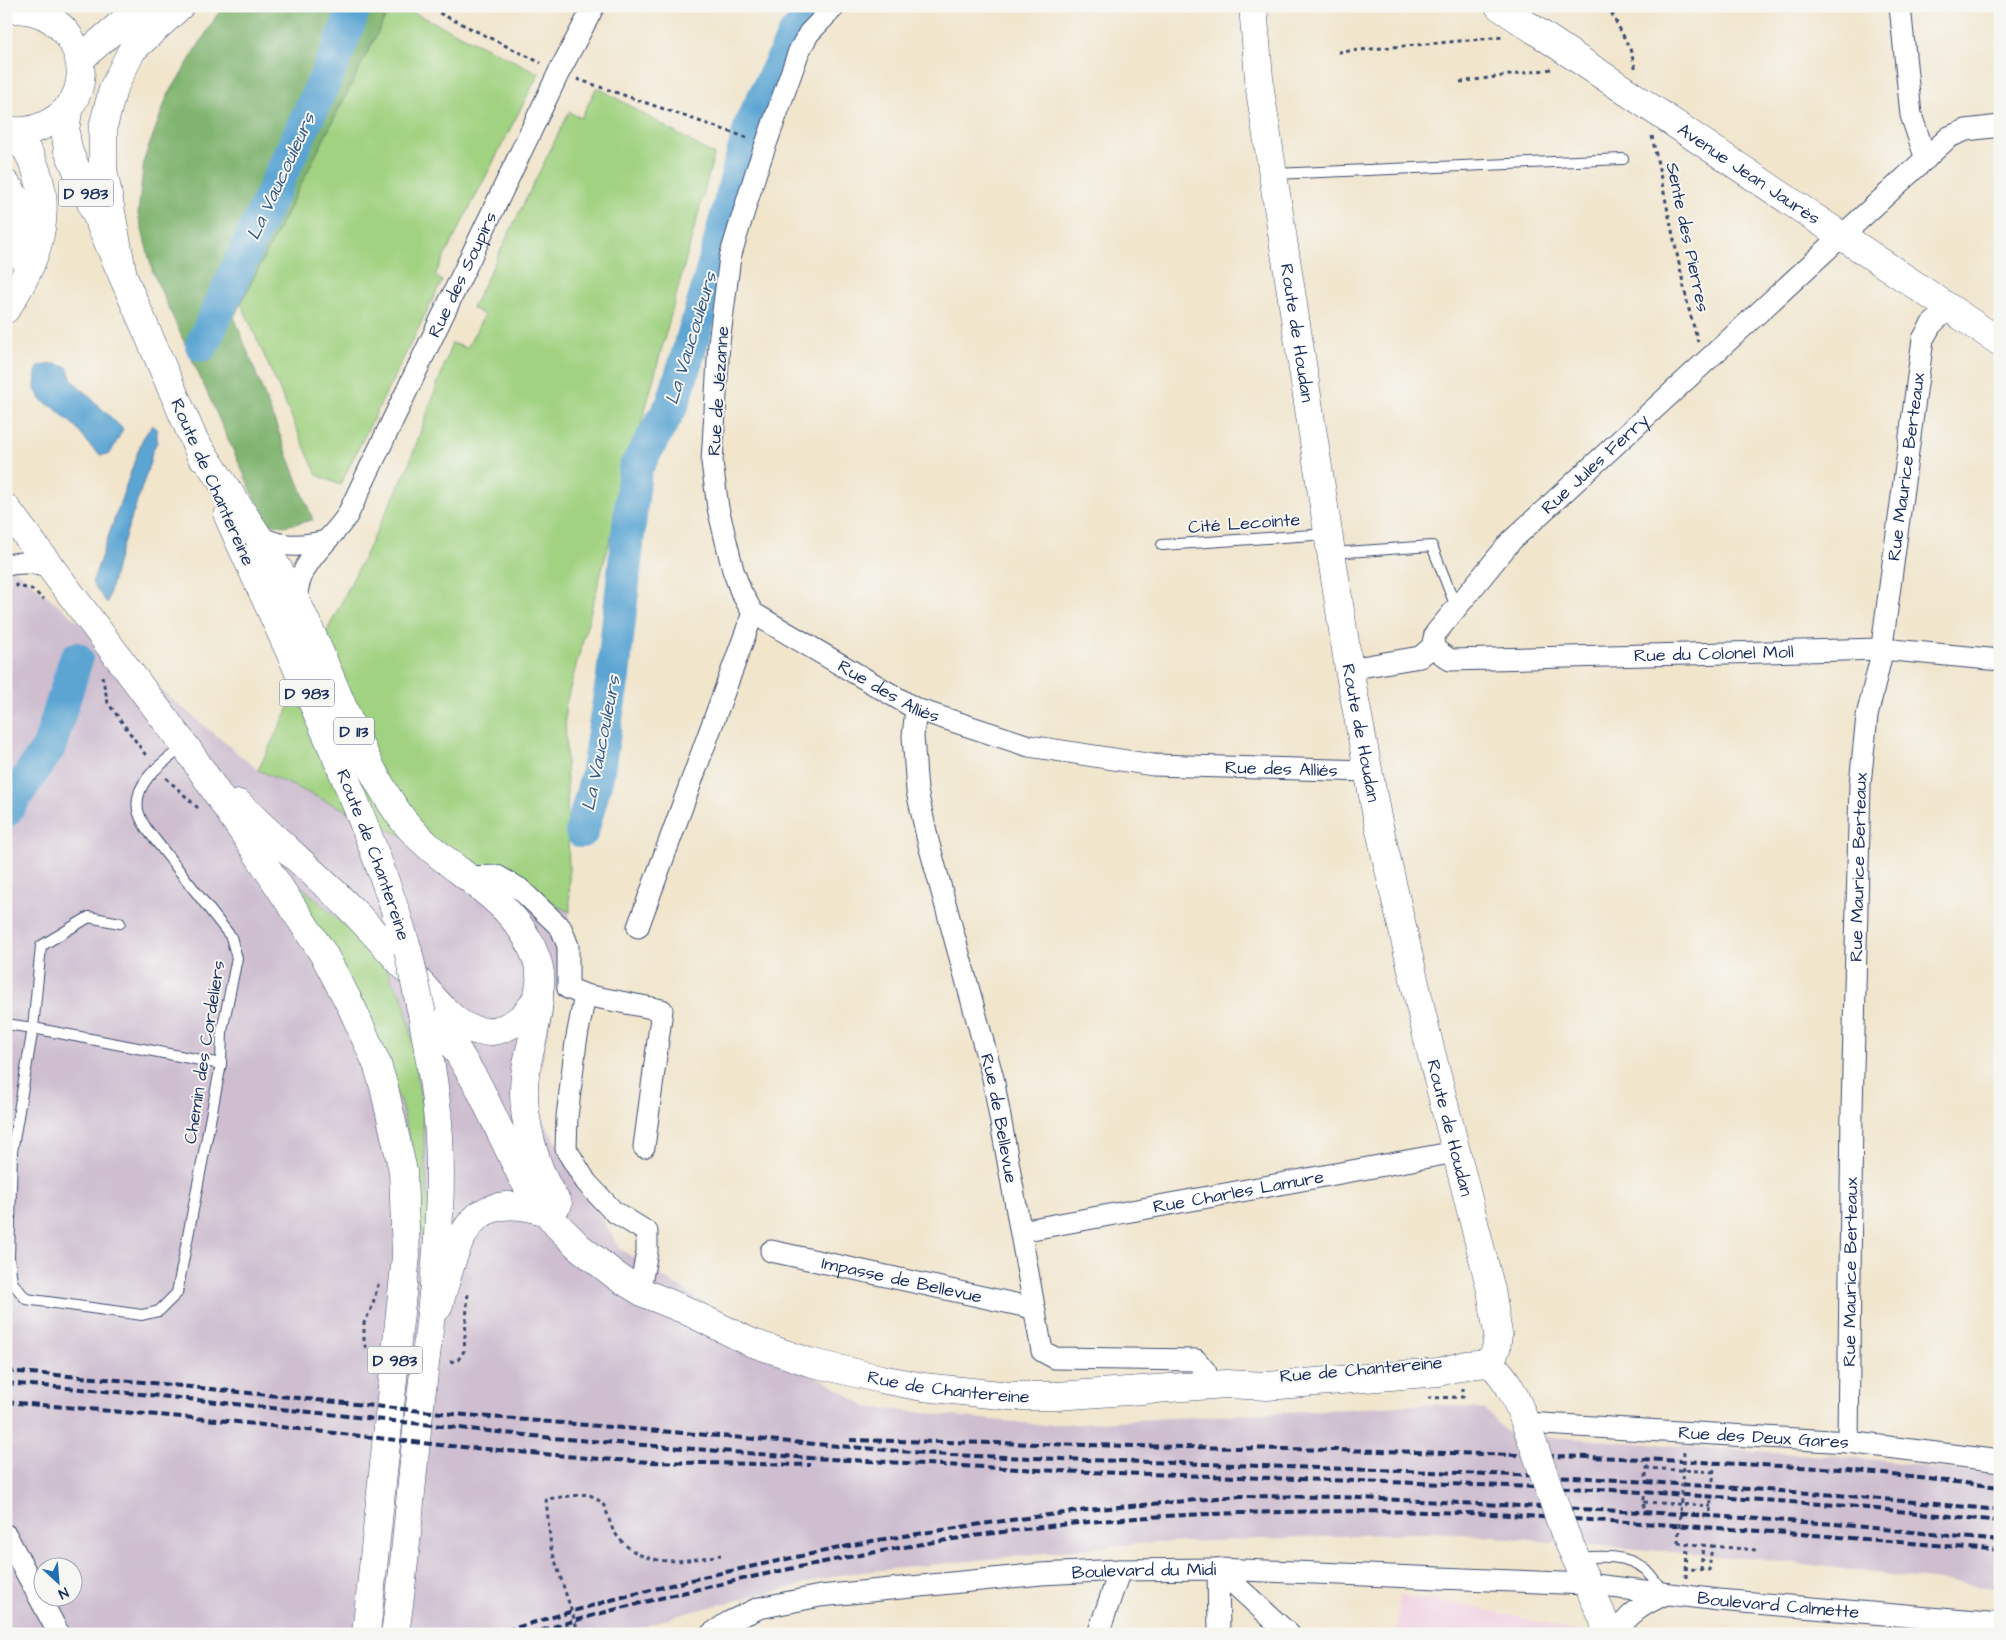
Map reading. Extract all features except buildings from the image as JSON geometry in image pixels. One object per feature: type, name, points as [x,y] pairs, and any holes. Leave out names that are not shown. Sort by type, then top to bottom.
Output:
[{"type":"main road","points":[[80,59],[124,22],[152,6]]},
{"type":"main road","points":[[123,276],[103,169],[102,127],[113,89],[132,50],[180,6]]},
{"type":"main road","name":"Route de Houdan","points":[[1253,6],[1260,90],[1349,669],[1368,771],[1427,1036],[1491,1290],[1496,1318],[1498,1334],[1496,1349],[1478,1364]]},
{"type":"main road","name":"Avenue Jean Jaurès","points":[[1499,6],[2000,342]]},
{"type":"main road","points":[[8,130],[32,130],[52,122],[69,106],[78,88],[80,79],[80,59],[66,19],[60,24],[45,14],[27,9],[9,9]]},
{"type":"main road","name":"D 983","points":[[69,106],[65,130],[68,150],[123,276]]},
{"type":"main road","name":"D 983","points":[[6,309],[34,258],[41,237],[43,207],[40,185],[28,153],[8,130]]},
{"type":"main road","points":[[6,184],[17,200],[21,210],[24,234],[21,264],[6,309]]},
{"type":"main road","name":"Route de Chantereine","points":[[123,276],[354,800],[381,866],[408,951],[422,1014],[433,1081],[439,1137],[436,1257],[394,1634]]},
{"type":"main road","name":"D 113","points":[[186,748],[272,838],[333,893],[381,941],[452,1017],[472,1029],[490,1031],[508,1026],[524,1015],[538,995],[541,986],[540,968],[534,951],[522,928],[498,901],[416,836],[382,787],[370,766],[296,601],[256,535],[194,440]]},
{"type":"main road","name":"D 983","points":[[6,508],[186,748],[306,927],[352,1008],[382,1079],[403,1171],[406,1256],[366,1634]]},
{"type":"main road","name":"D 113","points":[[381,941],[431,1006],[459,1052],[494,1116],[522,1177],[544,1211],[579,1247],[618,1278],[638,1283]]},
{"type":"main road","name":"D 113","points":[[538,995],[538,1010],[525,1075],[524,1090],[525,1112],[542,1175],[565,1214],[638,1283]]},
{"type":"main road","name":"D 113","points":[[428,1339],[458,1241],[470,1223],[482,1213],[500,1206],[521,1204],[544,1211]]},
{"type":"main road","name":"Rue de Chantereine","points":[[638,1283],[683,1309],[750,1342],[809,1362],[923,1387],[1010,1396],[1058,1396],[1216,1385],[1267,1386],[1440,1372],[1478,1364]]},
{"type":"main road","points":[[1478,1364],[1502,1373],[1508,1383],[1528,1430],[1570,1546],[1603,1618],[1608,1634]]},
{"type":"street","name":"Rue des Soupirs","points":[[296,601],[298,584],[303,570],[347,516],[559,72],[594,6]]},
{"type":"street","name":"Rue de Jézanne","points":[[753,613],[741,592],[733,570],[718,508],[712,462],[719,343],[730,257],[765,144],[799,51],[809,33],[835,6]]},
{"type":"street","points":[[1900,6],[1911,116],[1926,159]]},
{"type":"street","name":"Rue Jules Ferry","points":[[1432,647],[1435,634],[1511,541],[1949,137],[1966,130],[2000,126]]},
{"type":"street","name":"Rue Maurice Berteaux","points":[[1848,1442],[1852,1111],[1860,784],[1867,716],[1882,649],[1923,339],[1931,325],[1948,308]]},
{"type":"street","points":[[256,535],[283,545],[311,544],[326,540]]},
{"type":"street","points":[[9,571],[30,563],[48,567],[52,571]]},
{"type":"street","name":"Rue des Alliés","points":[[753,613],[916,709],[1029,746],[1153,764],[1368,771]]},
{"type":"street","points":[[638,927],[753,613]]},
{"type":"street","points":[[1349,669],[1420,657],[1432,647]]},
{"type":"street","name":"Rue du Colonel Moll","points":[[1432,647],[1450,660],[1882,649],[2000,660]]},
{"type":"street","name":"Rue de Bellevue","points":[[916,709],[913,736],[917,791],[928,841],[993,1078],[1022,1231],[1033,1308],[1042,1351],[1055,1358],[1196,1360],[1216,1385]]},
{"type":"street","points":[[467,877],[497,876],[520,889],[561,928],[568,946],[576,991],[576,1042],[566,1117],[566,1150],[586,1182],[613,1211],[647,1232],[647,1252],[638,1283]]},
{"type":"street","points":[[538,995],[552,997],[576,991],[662,1010],[644,1147]]},
{"type":"street","name":"Rue Charles Lamure","points":[[1022,1231],[1456,1152]]},
{"type":"street","name":"Impasse de Bellevue","points":[[771,1251],[1033,1308]]},
{"type":"street","name":"Rue des Deux Gares","points":[[1528,1430],[1848,1442],[2000,1461]]},
{"type":"street","points":[[6,1535],[59,1634]]},
{"type":"street","points":[[1218,1569],[1219,1634]]},
{"type":"street","points":[[1218,1569],[1289,1634]]},
{"type":"street","name":"Boulevard du Midi","points":[[711,1634],[729,1622],[758,1608],[820,1596],[1041,1574],[1120,1570],[1218,1569],[1587,1584]]},
{"type":"street","points":[[1098,1634],[1120,1570]]},
{"type":"street","name":"Boulevard Calmette","points":[[1587,1584],[1666,1594],[2000,1624]]},
{"type":"street","points":[[1617,1634],[1633,1613],[1650,1601],[1666,1594]]},
{"type":"lane","points":[[1273,174],[1623,159]]},
{"type":"lane","name":"Cité Lecointe","points":[[1162,545],[1313,535],[1330,543],[1432,546],[1456,607]]},
{"type":"lane","name":"Chemin des Cordeliers","points":[[33,1028],[12,1152],[8,1257],[12,1282],[26,1299],[142,1315],[159,1311],[177,1293],[221,1064],[222,1031],[237,958],[231,937],[146,828],[138,812],[138,793],[146,780],[157,768],[186,748]]},
{"type":"lane","points":[[33,1028],[41,946],[89,917],[120,923]]},
{"type":"lane","points":[[6,1024],[221,1064]]},
{"type":"lane","points":[[1570,1546],[1602,1556],[1623,1559],[1645,1570],[1666,1594]]},
{"type":"path","points":[[425,6],[559,72],[740,136]]},
{"type":"path","name":"Sente des Pierres","points":[[1608,6],[1630,49],[1645,103],[1688,306],[1705,361]]},
{"type":"path","points":[[1338,52],[1503,37],[1521,21]]},
{"type":"path","points":[[1460,82],[1557,68],[1572,55]]},
{"type":"path","points":[[9,571],[16,586],[31,589],[48,602]]},
{"type":"path","points":[[99,671],[108,703],[157,768],[203,813]]},
{"type":"path","points":[[377,1354],[372,1353],[364,1345],[364,1323],[372,1306],[381,1273]]},
{"type":"path","points":[[1684,1452],[1678,1543],[1756,1550]]},
{"type":"path","points":[[1646,1477],[1647,1463]]},
{"type":"path","points":[[1713,1481],[1714,1466]]},
{"type":"path","points":[[1646,1468],[1713,1472]]},
{"type":"path","points":[[579,1634],[551,1548],[546,1499],[588,1494],[602,1503],[614,1532],[629,1550],[651,1560],[680,1561],[721,1555]]},
{"type":"path","points":[[1644,1496],[1644,1508]]},
{"type":"path","points":[[1710,1512],[1711,1500]]},
{"type":"path","points":[[1644,1502],[1710,1506]]},
{"type":"path","points":[[1686,1583],[1687,1544]]},
{"type":"path","points":[[1701,1570],[1703,1545]]},
{"type":"path","points":[[1686,1569],[1709,1570],[1712,1546]]},
{"type":"shaded area","points":[[6,562],[258,770],[570,912],[534,1104],[620,1249],[866,1407],[1043,1425],[1437,1404],[1486,1410],[1508,1434],[1869,1459],[2000,1476],[2000,1589],[1789,1562],[1437,1532],[1133,1544],[844,1574],[682,1614],[623,1634],[6,1634]]},
{"type":"shaded area","points":[[1399,1595],[1467,1606],[1590,1634],[1398,1634]]},
{"type":"green space","points":[[226,6],[391,6],[234,317],[313,520],[284,526],[266,523],[153,273],[138,214],[144,160],[167,97],[217,15]]},
{"type":"green space","points":[[391,6],[400,6],[539,73],[435,275],[442,281],[340,485],[317,475],[241,303]]},
{"type":"green space","points":[[597,87],[714,155],[565,707],[570,912],[258,770],[407,470],[452,343],[467,348],[484,315],[472,308],[569,112],[581,118]]},
{"type":"green space","points":[[298,886],[302,887],[320,903],[372,952],[389,972],[390,979],[403,997],[412,1038],[422,1108],[428,1204],[427,1237],[421,1237],[419,1190],[400,1101],[296,888]]},
{"type":"water","points":[[56,364],[67,367],[72,380],[123,429],[110,454],[101,455],[92,448],[76,427],[53,407],[42,401],[35,389],[36,372],[39,366]]},
{"type":"water","points":[[152,425],[157,430],[157,442],[152,452],[120,552],[107,603],[92,583],[142,440]]},
{"type":"waterway","name":"La Vaucouleurs","points":[[202,345],[337,53],[355,6]]},
{"type":"waterway","name":"La Vaucouleurs","points":[[582,831],[597,776],[613,676],[635,469],[673,403],[707,291],[751,124],[795,34],[820,6]]},
{"type":"waterway","name":"La Vaucouleurs","points":[[6,810],[49,747],[76,659]]},
{"type":"railway","points":[[6,1371],[143,1382],[442,1413],[948,1455],[1574,1477],[1838,1495],[2000,1510]]},
{"type":"railway","points":[[6,1383],[141,1394],[553,1438],[810,1458],[1058,1471],[1597,1489],[1836,1505],[2000,1521]]},
{"type":"railway","points":[[6,1402],[228,1421],[440,1445],[600,1459],[651,1462],[810,1465]]},
{"type":"railway","points":[[850,1440],[1622,1458],[1839,1469],[2000,1487]]},
{"type":"railway","points":[[494,1634],[615,1599],[707,1576],[872,1541],[1087,1510],[1240,1496],[1341,1497],[1680,1514],[1835,1524],[2000,1541]]},
{"type":"railway","points":[[530,1634],[587,1617],[674,1595],[817,1563],[985,1534],[1098,1521],[1154,1517],[1338,1511],[1480,1514],[1744,1530],[2000,1551]]}]
